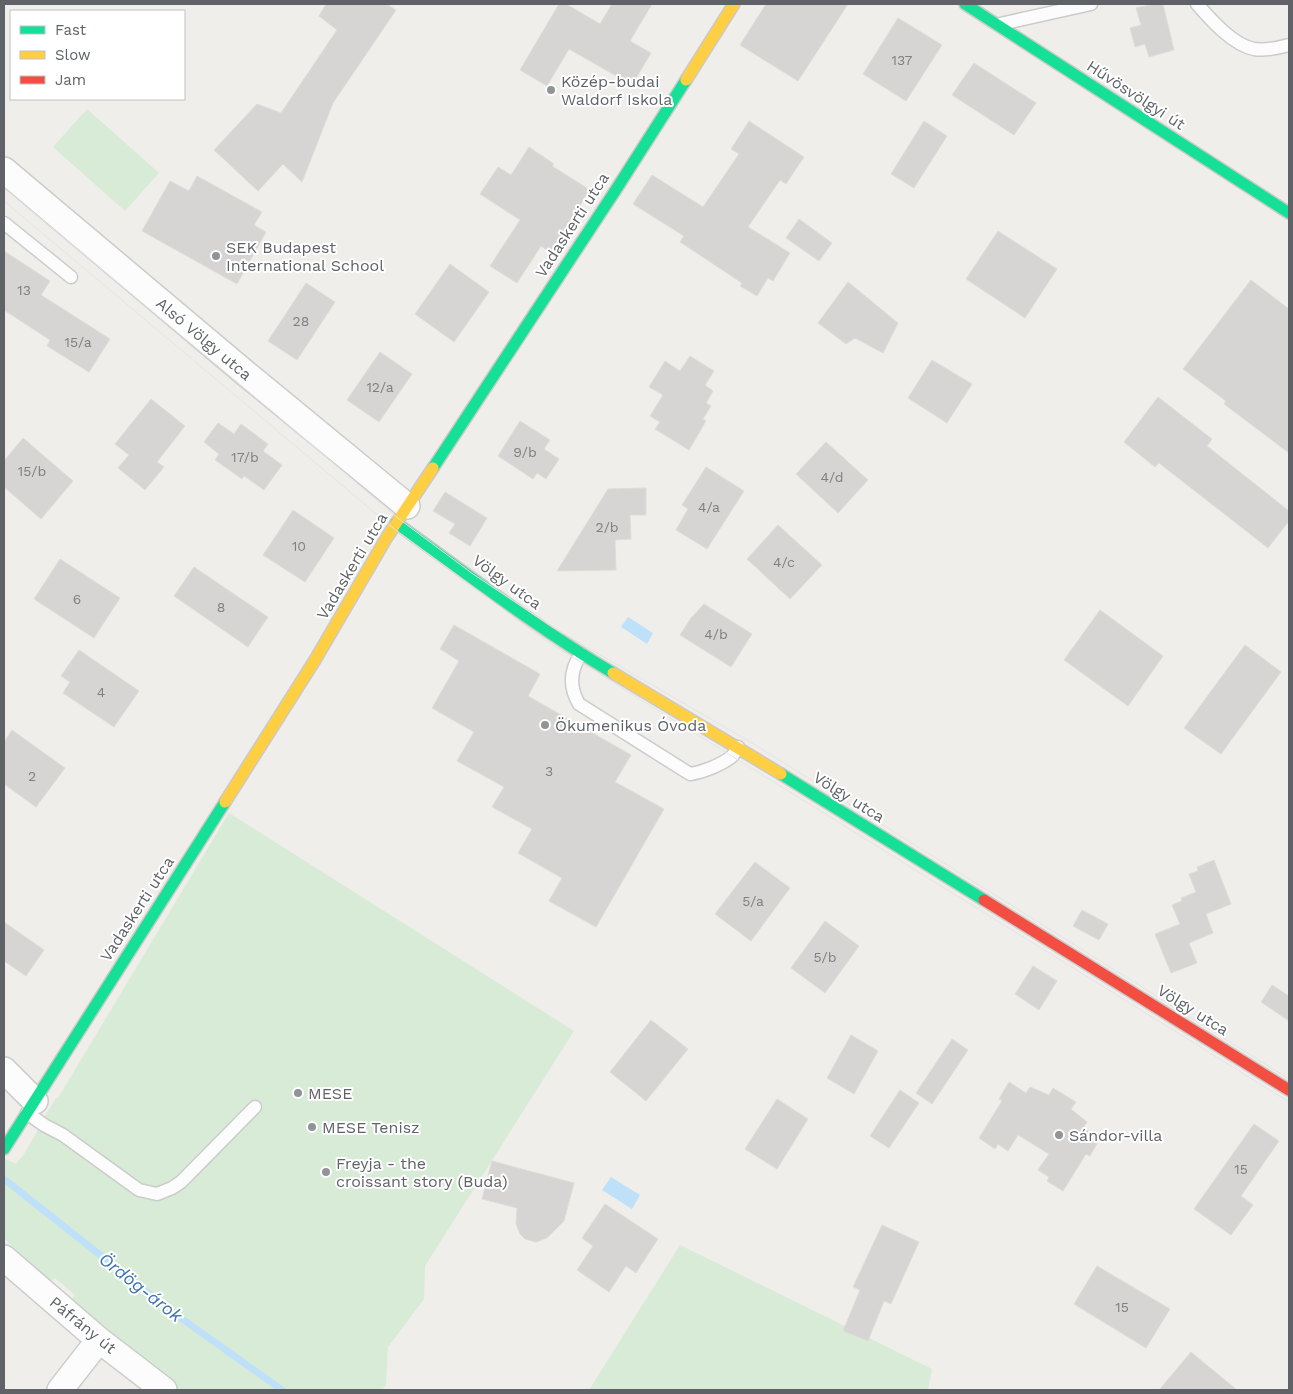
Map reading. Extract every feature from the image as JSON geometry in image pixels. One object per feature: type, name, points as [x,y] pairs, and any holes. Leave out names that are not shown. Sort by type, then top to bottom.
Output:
[{"type":"street","name":"Vadaskerti utca","points":[[4,1149],[315,660],[402,514],[617,188],[734,4]]},
{"type":"street","name":"Hűvösvölgyi út","points":[[965,4],[1289,213]]},
{"type":"street","name":"Alsó Völgy utca","points":[[7,179],[244,372],[402,514]]},
{"type":"street","name":"Völgy utca","points":[[402,514],[542,627],[581,654],[738,747],[1289,1090]]},
{"type":"street","points":[[4,1070],[31,1107]]},
{"type":"street","name":"Páfrány út","points":[[4,1258],[99,1340],[164,1390]]},
{"type":"street","points":[[60,1390],[99,1340]]},
{"type":"lane","points":[[998,24],[1092,4]]},
{"type":"lane","points":[[1197,4],[1218,28],[1244,46],[1268,50],[1289,45]]},
{"type":"lane","points":[[4,223],[70,277]]},
{"type":"lane","points":[[581,654],[572,676],[573,691],[579,704],[690,774],[717,765],[732,756],[738,747]]},
{"type":"lane","points":[[31,1107],[44,1125],[63,1135],[139,1190],[157,1194],[181,1182],[255,1107]]},
{"type":"green space","points":[[87,109],[159,173],[125,211],[53,147]]},
{"type":"green space","name":"MESE","points":[[229,813],[574,1031],[425,1266],[424,1299],[388,1347],[386,1385],[382,1390],[178,1390],[147,1367],[69,1301],[75,1295],[55,1278],[47,1283],[4,1238],[4,1158],[16,1164],[24,1154],[43,1119],[56,1098],[58,1098]]},
{"type":"green space","points":[[680,1245],[932,1369],[928,1390],[589,1390]]},
{"type":"water","points":[[628,617],[653,633],[647,644],[621,627]]},
{"type":"water","points":[[611,1177],[640,1195],[632,1209],[602,1190]]},
{"type":"building","points":[[326,4],[386,4],[396,10],[333,103],[302,182],[283,164],[258,191],[214,150],[257,104],[281,113],[337,30],[319,16]]},
{"type":"building","points":[[559,4],[566,4],[600,24],[612,4],[652,4],[630,41],[651,53],[632,85],[569,49],[547,86],[520,70]]},
{"type":"building","points":[[766,4],[848,4],[798,81],[740,45]]},
{"type":"building","points":[[1163,4],[1174,50],[1149,57],[1145,44],[1135,47],[1130,28],[1141,25],[1136,8]]},
{"type":"building","points":[[898,18],[942,45],[906,101],[863,74]]},
{"type":"building","points":[[974,63],[1036,103],[1014,135],[952,95]]},
{"type":"building","points":[[749,121],[804,157],[786,184],[780,180],[748,227],[790,253],[773,281],[768,278],[757,296],[740,286],[742,283],[680,242],[684,236],[633,204],[652,175],[703,207],[739,154],[731,149]]},
{"type":"building","points":[[924,121],[947,136],[914,188],[891,174]]},
{"type":"building","points":[[529,147],[554,164],[552,166],[590,190],[550,252],[541,246],[517,283],[490,266],[520,220],[480,194],[498,167],[511,175]]},
{"type":"building","points":[[197,176],[262,212],[254,225],[266,232],[237,284],[142,231],[170,181],[189,191]]},
{"type":"building","points":[[799,219],[832,243],[819,261],[786,238]]},
{"type":"building","points":[[998,231],[1057,269],[1025,318],[966,279]]},
{"type":"building","points":[[4,251],[50,281],[41,295],[110,339],[89,372],[47,346],[50,340],[4,310]]},
{"type":"building","points":[[450,264],[489,292],[454,342],[415,314]]},
{"type":"building","points":[[1251,280],[1289,309],[1289,453],[1224,404],[1226,401],[1183,369]]},
{"type":"building","points":[[848,282],[898,323],[883,353],[855,338],[846,344],[818,323]]},
{"type":"building","points":[[306,283],[335,302],[297,360],[268,341]]},
{"type":"building","points":[[380,352],[412,374],[379,422],[347,400]]},
{"type":"building","points":[[690,356],[714,371],[705,385],[713,391],[706,403],[711,406],[703,419],[706,421],[689,450],[655,429],[660,422],[650,416],[663,395],[649,387],[665,361],[680,371]]},
{"type":"building","points":[[932,360],[972,384],[947,423],[908,398]]},
{"type":"building","points":[[1158,397],[1212,439],[1207,446],[1289,511],[1289,521],[1268,548],[1159,463],[1155,467],[1124,442]]},
{"type":"building","points":[[151,399],[185,426],[157,462],[164,467],[145,490],[118,468],[129,455],[115,444]]},
{"type":"building","points":[[520,421],[550,440],[544,449],[559,459],[546,479],[537,473],[533,479],[498,456]]},
{"type":"building","points":[[218,423],[234,434],[241,424],[268,444],[263,451],[282,465],[264,490],[244,476],[242,479],[215,460],[219,454],[204,442]]},
{"type":"building","points":[[23,438],[73,481],[41,519],[4,487],[4,461]]},
{"type":"building","points":[[826,442],[868,480],[838,513],[796,474]]},
{"type":"building","points":[[706,467],[744,491],[707,549],[676,530],[688,509],[682,505]]},
{"type":"building","points":[[646,488],[646,515],[630,515],[631,539],[615,540],[616,570],[557,571],[608,489]]},
{"type":"building","points":[[445,492],[487,518],[470,546],[449,533],[455,524],[433,511]]},
{"type":"building","points":[[293,510],[334,538],[305,582],[263,555]]},
{"type":"building","points":[[778,525],[822,565],[790,599],[747,559]]},
{"type":"building","points":[[60,559],[120,598],[94,638],[34,599]]},
{"type":"building","points":[[194,567],[268,617],[248,647],[174,596]]},
{"type":"building","points":[[704,604],[752,634],[731,667],[680,635],[691,618]]},
{"type":"building","points":[[1100,610],[1163,656],[1128,706],[1064,660]]},
{"type":"building","points":[[454,625],[540,674],[528,696],[631,755],[615,782],[664,809],[596,927],[549,901],[562,878],[518,853],[532,829],[492,807],[504,787],[457,761],[474,732],[432,708],[459,661],[440,649]]},
{"type":"building","points":[[1245,645],[1281,672],[1221,754],[1184,728]]},
{"type":"building","points":[[79,650],[139,691],[114,727],[63,693],[70,682],[61,676]]},
{"type":"building","points":[[12,730],[65,768],[36,807],[4,784],[4,742]]},
{"type":"building","points":[[1214,860],[1231,904],[1206,914],[1213,933],[1189,943],[1197,963],[1171,973],[1155,934],[1180,924],[1172,905],[1182,901],[1181,898],[1196,892],[1189,874],[1198,871],[1197,867]]},
{"type":"building","points":[[755,862],[790,888],[751,941],[715,914]]},
{"type":"building","points":[[1082,910],[1108,924],[1099,940],[1073,926]]},
{"type":"building","points":[[825,921],[859,946],[825,993],[791,968]]},
{"type":"building","points":[[4,922],[44,950],[26,976],[4,961]]},
{"type":"building","points":[[1033,966],[1057,981],[1039,1010],[1015,994]]},
{"type":"building","points":[[1272,985],[1289,996],[1289,1021],[1261,1002]]},
{"type":"building","points":[[651,1020],[688,1049],[646,1101],[610,1072]]},
{"type":"building","points":[[851,1035],[878,1051],[854,1094],[827,1078]]},
{"type":"building","points":[[952,1039],[968,1050],[932,1104],[916,1093]]},
{"type":"building","name":"Sándor-villa","points":[[1009,1082],[1026,1093],[1030,1087],[1049,1095],[1053,1088],[1076,1102],[1071,1109],[1087,1122],[1083,1128],[1100,1138],[1090,1156],[1086,1154],[1063,1191],[1047,1181],[1049,1177],[1038,1170],[1049,1154],[1018,1135],[1008,1151],[998,1144],[995,1149],[979,1138],[1002,1101],[999,1099]]},
{"type":"building","points":[[900,1090],[919,1103],[889,1148],[870,1136]]},
{"type":"building","points":[[777,1099],[808,1119],[777,1169],[745,1149]]},
{"type":"building","points":[[1254,1124],[1279,1141],[1241,1196],[1253,1205],[1231,1235],[1194,1209]]},
{"type":"building","points":[[492,1161],[574,1183],[564,1221],[547,1238],[536,1242],[525,1239],[520,1234],[516,1224],[517,1208],[482,1199]]},
{"type":"building","points":[[605,1204],[658,1239],[636,1273],[626,1266],[609,1292],[577,1270],[593,1246],[582,1238]]},
{"type":"building","points":[[882,1225],[919,1242],[891,1304],[884,1301],[868,1341],[843,1331],[860,1290],[853,1287]]},
{"type":"building","points":[[1097,1266],[1170,1309],[1146,1348],[1074,1304]]},
{"type":"building","points":[[1191,1352],[1237,1390],[1159,1390]]},
{"type":"waterway","name":"Ördög-árok","points":[[4,1179],[171,1311],[282,1390]]},
{"type":"tram line","points":[[4,188],[399,519],[473,574],[554,628],[752,743],[1289,1079]]},
{"type":"tram line","points":[[4,201],[393,528],[545,640],[1289,1102]]},
{"type":"traffic: fast","points":[[965,4],[1289,213]]},
{"type":"traffic: fast","points":[[433,468],[686,80]]},
{"type":"traffic: fast","points":[[396,523],[530,619],[613,673]]},
{"type":"traffic: fast","points":[[781,774],[984,900]]},
{"type":"traffic: fast","points":[[4,1149],[225,802]]},
{"type":"traffic: slow","points":[[686,80],[734,4]]},
{"type":"traffic: slow","points":[[225,802],[315,660],[387,537],[433,468]]},
{"type":"traffic: slow","points":[[613,673],[781,774]]},
{"type":"traffic: jam","points":[[984,900],[1289,1090]]},
{"type":"place","name":"Közép-budai Waldorf Iskola","points":[[551,90]]},
{"type":"place","name":"SEK Budapest International School","points":[[216,256]]},
{"type":"place","name":"Ökumenikus Óvoda","points":[[545,725]]},
{"type":"place","name":"MESE","points":[[298,1093]]},
{"type":"place","name":"MESE Tenisz","points":[[312,1127]]},
{"type":"place","name":"Sándor-villa","points":[[1059,1135]]},
{"type":"place","name":"Freyja - the croissant story (Buda)","points":[[326,1172]]}]
